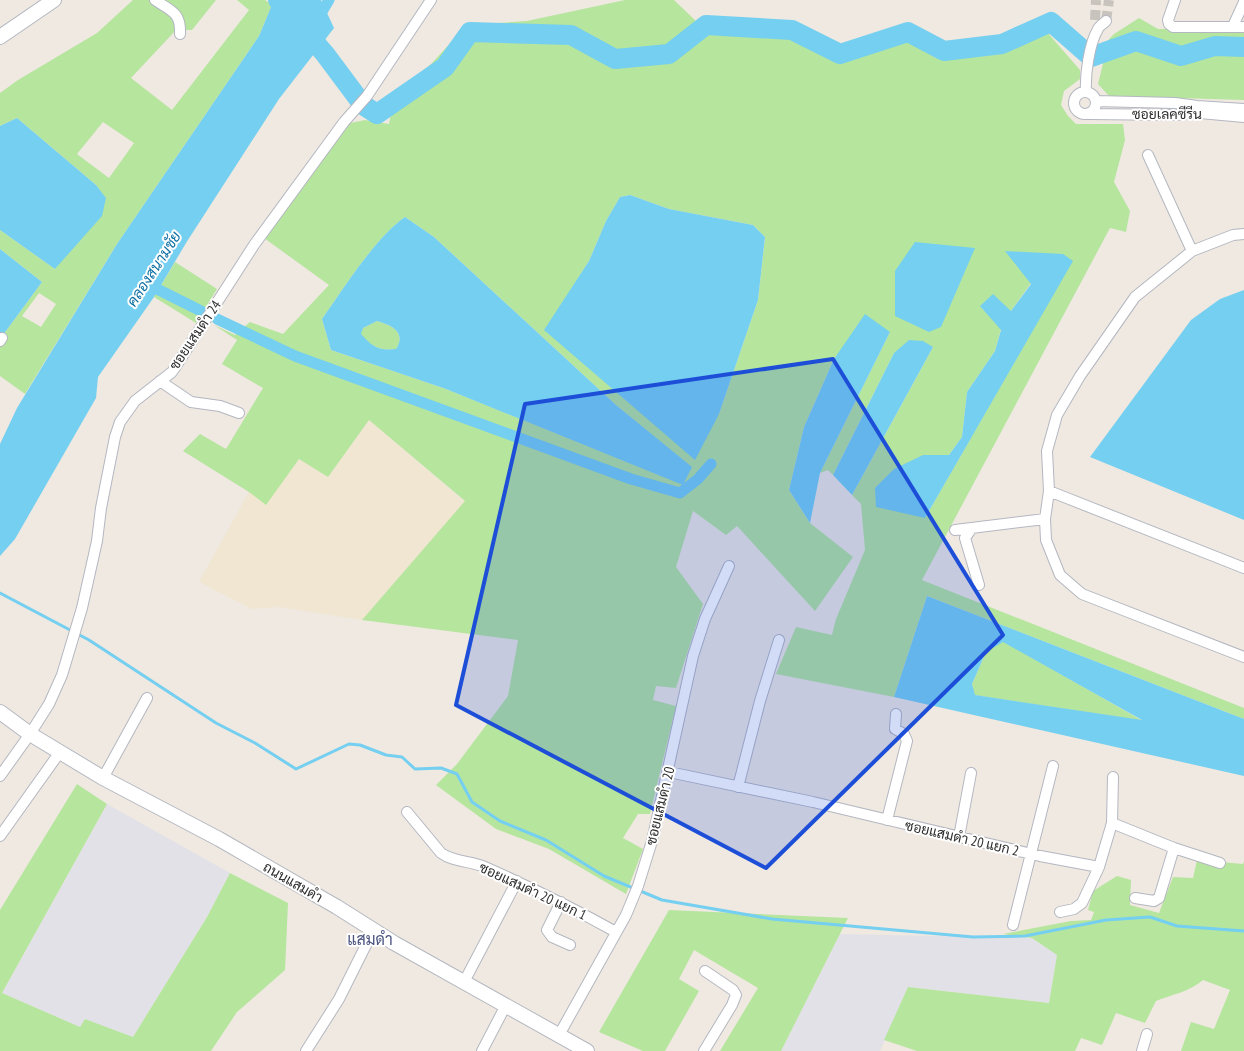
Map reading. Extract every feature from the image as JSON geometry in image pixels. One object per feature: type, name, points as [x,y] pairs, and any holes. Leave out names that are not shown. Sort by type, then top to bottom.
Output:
[{"type":"street","points":[[0,37],[54,0]]},
{"type":"street","points":[[155,0],[178,17],[180,34]]},
{"type":"street","name":"ซอยแสมดำ 24","points":[[0,776],[49,704],[62,675],[82,608],[97,540],[101,508],[115,437],[120,422],[135,401],[172,372],[254,245],[344,122],[367,96],[431,0]]},
{"type":"street","points":[[1175,0],[1168,20],[1174,27],[1239,26],[1244,2]]},
{"type":"street","points":[[1085,87],[1094,96],[1096,101],[1095,107],[1089,114],[1081,114],[1076,111],[1073,101],[1085,87],[1093,42],[1100,23]]},
{"type":"street","name":"ซอยเลคซีรีน","points":[[1096,101],[1175,103],[1244,109]]},
{"type":"street","name":"ซอยเลคซีรีน","points":[[1089,114],[1175,115],[1200,113],[1244,117]]},
{"type":"street","points":[[1148,155],[1192,251]]},
{"type":"street","points":[[1244,234],[1233,235],[1192,251],[1134,297],[1080,376],[1057,415],[1047,451],[1049,491],[1045,519],[1046,540],[1060,576],[1082,594],[1244,657]]},
{"type":"street","points":[[160,381],[191,402],[220,406],[239,412]]},
{"type":"street","points":[[1049,491],[1244,568]]},
{"type":"street","points":[[956,530],[1045,519]]},
{"type":"street","points":[[972,528],[965,538],[979,585]]},
{"type":"street","name":"ซอยแสมดำ 20","points":[[558,1035],[616,932],[638,886],[652,841],[661,797],[669,772],[681,705],[693,656],[705,619],[729,566]]},
{"type":"street","points":[[738,787],[760,701],[779,640]]},
{"type":"street","points":[[104,778],[147,698]]},
{"type":"street","name":"ถนนแสมดำ","points":[[0,712],[30,734],[104,778],[227,844],[337,907],[374,931],[587,1051]]},
{"type":"street","points":[[887,820],[907,741],[904,734],[895,729],[896,714]]},
{"type":"street","points":[[0,836],[60,752]]},
{"type":"street","points":[[1014,925],[1053,766]]},
{"type":"street","name":"ซอยแสมดำ 20 แยก 2","points":[[669,772],[1030,854],[1099,867]]},
{"type":"street","points":[[959,837],[971,773]]},
{"type":"street","points":[[1060,912],[1074,909],[1082,903],[1099,867],[1112,823],[1113,777]]},
{"type":"street","name":"ซอยแสมดำ 20 แยก 1","points":[[407,812],[441,854],[447,858],[477,864],[517,881],[616,932]]},
{"type":"street","points":[[1112,823],[1174,848],[1220,863]]},
{"type":"street","points":[[1134,898],[1154,902],[1159,898],[1174,848]]},
{"type":"street","points":[[464,982],[517,881]]},
{"type":"street","points":[[561,902],[547,930],[552,937],[570,945]]},
{"type":"street","points":[[306,1051],[339,1000],[374,931]]},
{"type":"street","points":[[704,1051],[736,995],[734,990],[705,971]]},
{"type":"street","points":[[482,1051],[506,1005]]},
{"type":"street","points":[[1142,1051],[1147,1034]]},
{"type":"highlighted area","points":[[833,359],[1003,635],[766,868],[456,705],[525,404]]},
{"type":"shaded area","points":[[369,420],[465,502],[362,620],[279,607],[252,609],[199,582],[249,492],[266,504],[299,458],[328,477]]},
{"type":"shaded area","points":[[107,804],[230,873],[207,917],[133,1037],[85,1019],[80,1027],[2,993]]},
{"type":"shaded area","points":[[840,934],[1032,938],[1057,955],[1049,1003],[908,987],[880,1051],[781,1051]]},
{"type":"green space","points":[[133,0],[216,0],[192,30],[176,30],[131,78],[172,110],[249,10],[237,0],[265,0],[272,5],[259,36],[117,244],[25,394],[0,376],[0,339],[42,282],[0,249],[0,230],[55,269],[105,198],[96,185],[17,118],[0,126],[0,93],[18,80],[97,33]],"holes":[[[103,122],[134,143],[109,178],[77,154]],[[39,293],[56,304],[41,327],[22,316]]]},
{"type":"green space","points":[[625,0],[674,0],[697,22],[765,38],[798,39],[840,62],[908,40],[936,58],[995,53],[1047,32],[1080,70],[1080,79],[1064,91],[1061,105],[1068,116],[1076,124],[1123,124],[1125,140],[1114,182],[1130,211],[1126,232],[1110,228],[922,580],[1244,708],[1244,719],[927,596],[894,697],[776,674],[796,627],[832,635],[836,619],[865,550],[861,504],[852,495],[933,347],[894,353],[833,475],[828,470],[820,473],[890,332],[834,359],[804,427],[789,490],[810,523],[853,557],[815,611],[737,526],[726,535],[693,511],[676,567],[703,604],[676,688],[656,686],[653,700],[676,706],[650,814],[638,814],[623,838],[643,849],[626,894],[549,849],[496,829],[436,785],[457,764],[508,696],[518,640],[362,620],[465,501],[369,420],[328,477],[299,459],[266,505],[249,492],[183,451],[200,434],[226,449],[263,388],[222,364],[237,340],[214,325],[235,335],[250,322],[283,334],[329,285],[264,238],[346,124],[365,120],[389,124],[394,96],[431,64],[467,25],[527,21]],"holes":[[[630,195],[669,209],[753,225],[765,237],[758,300],[719,414],[570,291],[589,261],[606,221],[620,197]],[[405,217],[434,237],[616,405],[691,467],[683,484],[446,389],[331,350],[322,319],[360,264],[382,237]],[[1006,251],[1072,261],[925,518],[923,455],[949,455],[962,437],[967,392],[995,351],[1001,329],[1031,283]]]},
{"type":"green space","points":[[1139,18],[1158,29],[1244,28],[1244,100],[1109,96],[1098,84],[1109,39]]},
{"type":"green space","points":[[175,262],[217,289],[196,323],[154,297]]},
{"type":"green space","points":[[377,321],[392,327],[399,334],[399,343],[396,349],[380,349],[360,334],[363,328]]},
{"type":"green space","points":[[1003,641],[1143,721],[974,695],[972,684],[986,652]]},
{"type":"green space","points":[[77,784],[107,804],[2,993],[80,1027],[85,1019],[133,1037],[207,917],[230,873],[288,903],[285,970],[237,1012],[211,1051],[0,1051],[0,910]]},
{"type":"green space","points":[[1197,860],[1243,864],[1244,861],[1244,1051],[1181,1051],[1191,1022],[1214,1029],[1230,990],[1203,980],[1187,990],[1156,1001],[1145,1023],[1116,1013],[1102,1045],[1081,1038],[1075,1051],[917,1051],[884,1040],[908,987],[1049,1003],[1057,955],[1032,938],[1003,934],[1071,921],[1091,920],[1094,912],[1088,910],[1093,891],[1117,876],[1131,880],[1130,905],[1159,913],[1173,877],[1193,878]]},
{"type":"green space","points":[[669,910],[848,918],[781,1051],[720,1051],[758,988],[694,950],[679,979],[699,991],[665,1051],[643,1051],[599,1032]]},
{"type":"water","name":"คลองสนามชัย","points":[[274,0],[321,0],[334,28],[279,99],[186,243],[154,297],[98,377],[96,398],[15,539],[0,556],[0,444],[17,408],[117,244],[259,36]]},
{"type":"water","points":[[17,118],[96,185],[106,198],[102,216],[55,269],[0,230],[0,126]]},
{"type":"water","points":[[630,195],[669,209],[753,225],[765,237],[758,300],[719,414],[695,460],[544,330],[589,261],[606,221],[620,197]]},
{"type":"water","points":[[405,217],[434,237],[616,405],[692,467],[683,485],[446,389],[331,350],[322,319],[360,264],[382,237]],"holes":[[[377,321],[392,327],[399,334],[400,338],[396,349],[380,349],[361,334],[363,328]]]},
{"type":"water","points":[[915,242],[975,248],[941,327],[929,332],[895,316],[895,271]]},
{"type":"water","points":[[0,249],[42,282],[0,339]]},
{"type":"water","points":[[1005,251],[1063,254],[1073,261],[925,518],[876,507],[875,488],[894,469],[923,455],[949,455],[962,437],[967,392],[995,351],[1001,330],[980,306],[993,294],[1011,311],[1031,284]]},
{"type":"water","points":[[1244,290],[1244,520],[1090,457],[1191,320],[1220,299]]},
{"type":"water","points":[[865,314],[890,332],[820,473],[810,523],[789,490],[804,427],[834,359]]},
{"type":"water","points":[[909,340],[923,341],[933,347],[852,495],[833,475],[894,353]]},
{"type":"water","points":[[927,596],[1244,719],[1244,776],[894,697]],"holes":[[[1003,642],[1142,720],[975,695],[972,684],[986,652]]]},
{"type":"waterway","points":[[278,0],[325,54],[363,105],[377,114],[445,67],[470,32],[571,35],[615,59],[669,54],[706,25],[792,30],[840,54],[908,32],[944,51],[1002,44],[1051,22],[1091,57],[1136,41],[1181,56],[1215,46],[1244,47]]},
{"type":"waterway","points":[[317,20],[329,0]]},
{"type":"waterway","name":"คลองสนามชัย","points":[[147,284],[201,311]]},
{"type":"waterway","points":[[217,319],[295,356],[631,479],[680,493],[698,479],[711,464]]},
{"type":"waterway","points":[[0,593],[89,640],[216,723],[255,743],[296,769],[349,744],[360,745],[386,755],[402,757],[415,769],[441,768],[457,774],[472,802],[500,821],[546,840],[604,876],[662,900],[772,919],[973,937],[1025,936],[1106,920],[1150,917],[1177,926],[1244,931]]},
{"type":"tunnel","points":[[1095,20],[1096,0]]},
{"type":"tunnel","points":[[1106,21],[1109,0]]},
{"type":"district","name":"แสมดำ","points":[[370,939]]}]
